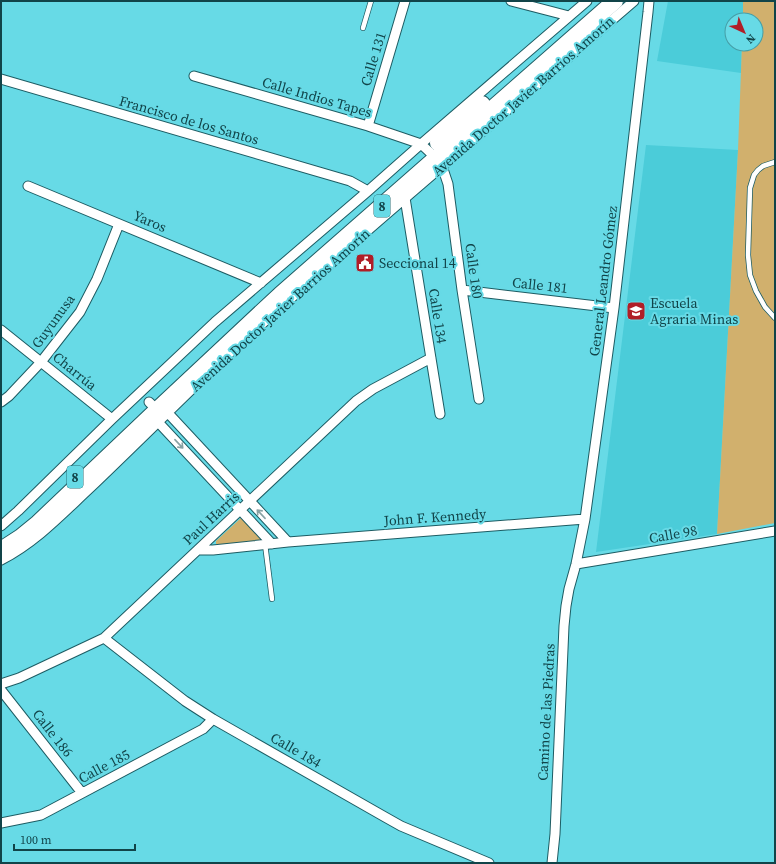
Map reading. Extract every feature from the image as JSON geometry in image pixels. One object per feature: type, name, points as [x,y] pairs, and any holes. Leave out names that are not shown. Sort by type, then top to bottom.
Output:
[{"type":"highway","name":"Avenida Doctor Javier Barrios Amorín","points":[[432,155],[460,122],[495,95],[601,1]]},
{"type":"highway","name":"Avenida Doctor Javier Barrios Amorín","points":[[1,550],[37,524],[158,412],[280,295],[432,155],[615,1]]},
{"type":"highway","name":"Avenida Doctor Javier Barrios Amorín","points":[[1,541],[20,529],[119,435],[158,412]]},
{"type":"street","name":"Calle 131","points":[[368,126],[406,1]]},
{"type":"street","points":[[511,1],[569,16]]},
{"type":"street","name":"Avenida Doctor Javier Barrios Amorín","points":[[1,560],[23,547],[43,532],[158,412],[228,355],[405,198],[432,155],[569,16],[587,1]]},
{"type":"street","name":"Avenida Doctor Javier Barrios Amorín","points":[[1,526],[215,322],[368,191],[432,155],[634,1]]},
{"type":"street","name":"General Leandro Gómez","points":[[576,564],[585,519],[614,308],[649,1]]},
{"type":"street","name":"Calle Indios Tapes","points":[[194,76],[368,126],[432,155]]},
{"type":"street","name":"Francisco de los Santos","points":[[1,79],[350,181],[368,191]]},
{"type":"street","name":"Calle 180","points":[[432,155],[448,184],[462,290],[479,399]]},
{"type":"street","name":"Yaros","points":[[28,186],[261,283]]},
{"type":"street","name":"Calle 134","points":[[405,198],[440,414]]},
{"type":"street","name":"Guyunusa","points":[[1,402],[9,396],[40,362],[80,312],[97,279],[119,224]]},
{"type":"street","name":"Calle 181","points":[[462,290],[614,308]]},
{"type":"street","name":"Charrúa","points":[[1,330],[112,419]]},
{"type":"street","name":"Paul Harris","points":[[1,684],[19,678],[104,638],[356,401],[373,389],[431,358]]},
{"type":"street","points":[[158,412],[249,501],[288,542]]},
{"type":"street","points":[[158,412],[269,544]]},
{"type":"street","name":"John F. Kennedy","points":[[198,550],[585,519]]},
{"type":"street","name":"Calle 98","points":[[576,564],[775,530]]},
{"type":"street","name":"Camino de las Piedras","points":[[552,863],[555,834],[564,626],[569,589],[576,564]]},
{"type":"street","name":"Calle 184","points":[[104,638],[185,701],[213,719],[401,826],[489,863]]},
{"type":"street","name":"Calle 186","points":[[1,690],[82,793]]},
{"type":"street","name":"Calle 185","points":[[1,823],[42,815],[203,729],[213,719]]},
{"type":"lane","points":[[363,28],[371,1]]},
{"type":"lane","points":[[775,162],[763,166],[758,170],[754,175],[750,188],[748,255],[750,275],[756,291],[765,307],[775,318]]},
{"type":"lane","points":[[269,544],[272,600]]},
{"type":"shaded area","points":[[668,1],[743,1],[743,12],[724,12],[724,52],[742,52],[741,73],[657,61]]},
{"type":"shaded area","points":[[743,1],[775,1],[775,523],[717,534],[738,150],[742,52],[764,52],[764,12],[743,12]]},
{"type":"shaded area","points":[[646,145],[738,150],[717,534],[596,552]]},
{"type":"shaded area","points":[[241,518],[245,518],[261,536],[261,540],[258,542],[219,546],[216,544],[216,541]]},
{"type":"place","name":"Seccional 14","points":[[365,263]]},
{"type":"place","name":"Escuela Agraria Minas","points":[[636,311]]}]
